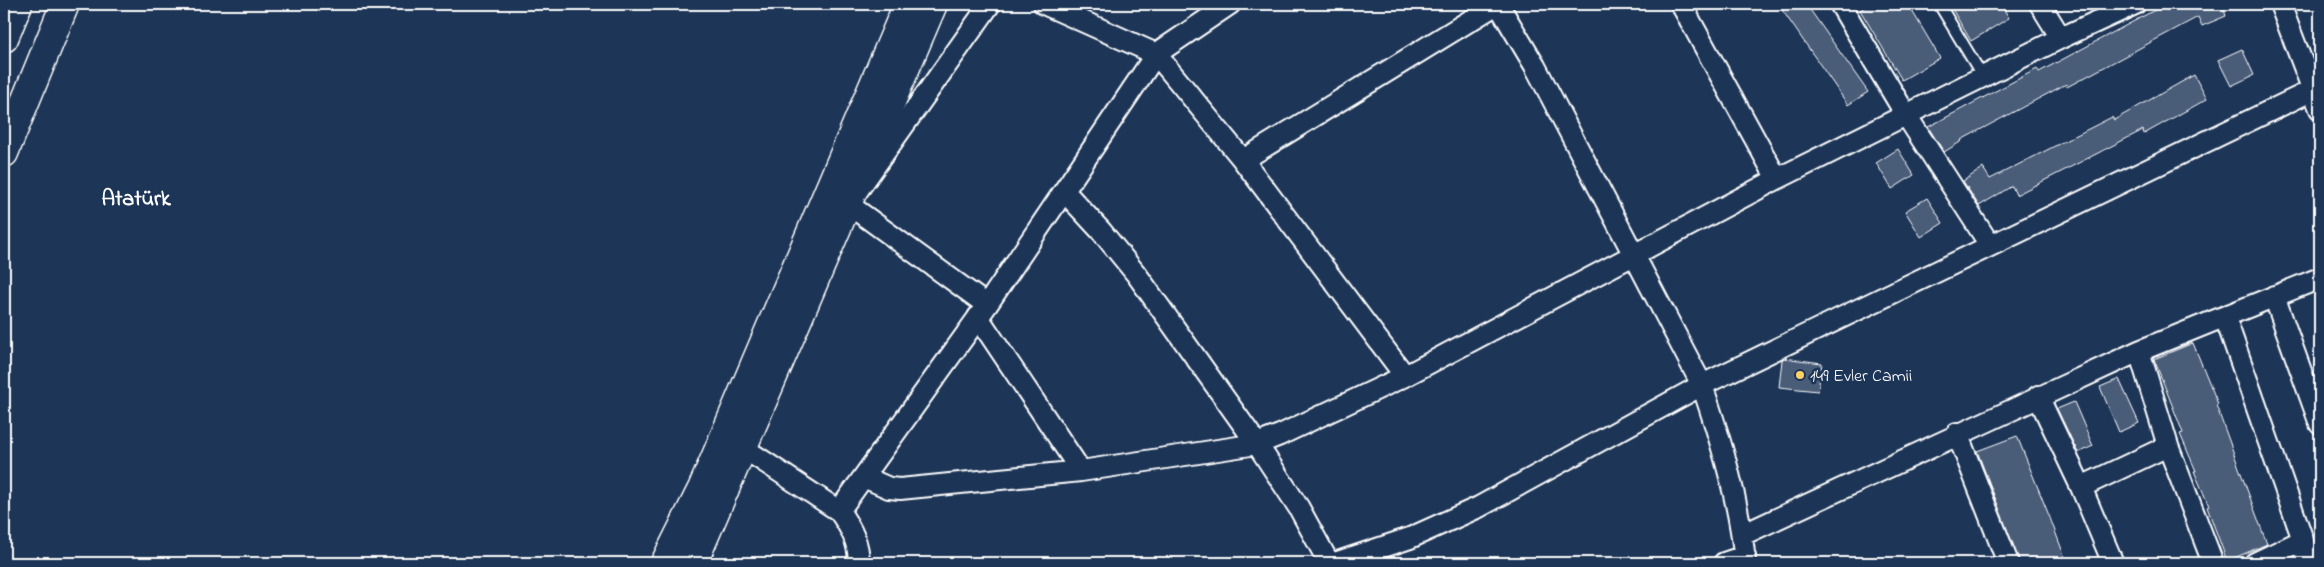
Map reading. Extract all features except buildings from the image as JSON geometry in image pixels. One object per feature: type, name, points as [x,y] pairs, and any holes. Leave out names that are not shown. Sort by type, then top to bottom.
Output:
[{"type":"main road","points":[[4,38],[18,4]]},
{"type":"main road","points":[[4,153],[65,4]]},
{"type":"main road","points":[[665,563],[702,489],[908,4]]},
{"type":"main road","points":[[693,563],[933,4]]},
{"type":"street","points":[[990,4],[848,204],[983,311],[1081,471]]},
{"type":"street","points":[[1044,4],[1156,54],[1243,160],[1404,376]]},
{"type":"street","points":[[839,511],[983,311],[1156,54],[1230,4]]},
{"type":"street","points":[[1243,160],[1498,4],[1535,66],[1633,256],[1685,350],[1702,386],[1718,430],[1742,534],[1745,559],[1724,563]]},
{"type":"street","points":[[1681,4],[1777,179]]},
{"type":"street","points":[[1840,4],[1906,115],[1990,245]]},
{"type":"street","points":[[2040,4],[2061,38]]},
{"type":"street","points":[[864,476],[889,488],[900,489],[1081,471],[1257,444],[1404,376],[1777,179],[1983,76],[2135,4]]},
{"type":"street","points":[[2280,4],[2320,109]]},
{"type":"street","points":[[1335,563],[1410,538],[1479,507],[1702,386],[2313,90]]},
{"type":"street","points":[[1064,191],[1102,232],[1137,275],[1257,444],[1299,508],[1329,563]]},
{"type":"street","points":[[1742,534],[1957,433],[2139,351],[2320,278]]},
{"type":"street","points":[[2274,296],[2320,424]]},
{"type":"street","points":[[2225,317],[2302,540],[2308,563]]},
{"type":"street","points":[[2139,351],[2168,446],[2213,563]]},
{"type":"street","points":[[2038,396],[2081,487],[2113,563]]},
{"type":"street","points":[[1957,433],[2008,563]]},
{"type":"street","points":[[2081,487],[2168,446]]},
{"type":"street","points":[[742,447],[839,511],[856,540],[859,563]]},
{"type":"street","points":[[2255,563],[2302,540]]},
{"type":"lane","points":[[1939,4],[1983,76]]},
{"type":"place","name":"149 Evler Camii","points":[[1800,375]]},
{"type":"district","name":"Atatürk","points":[[136,197]]}]
